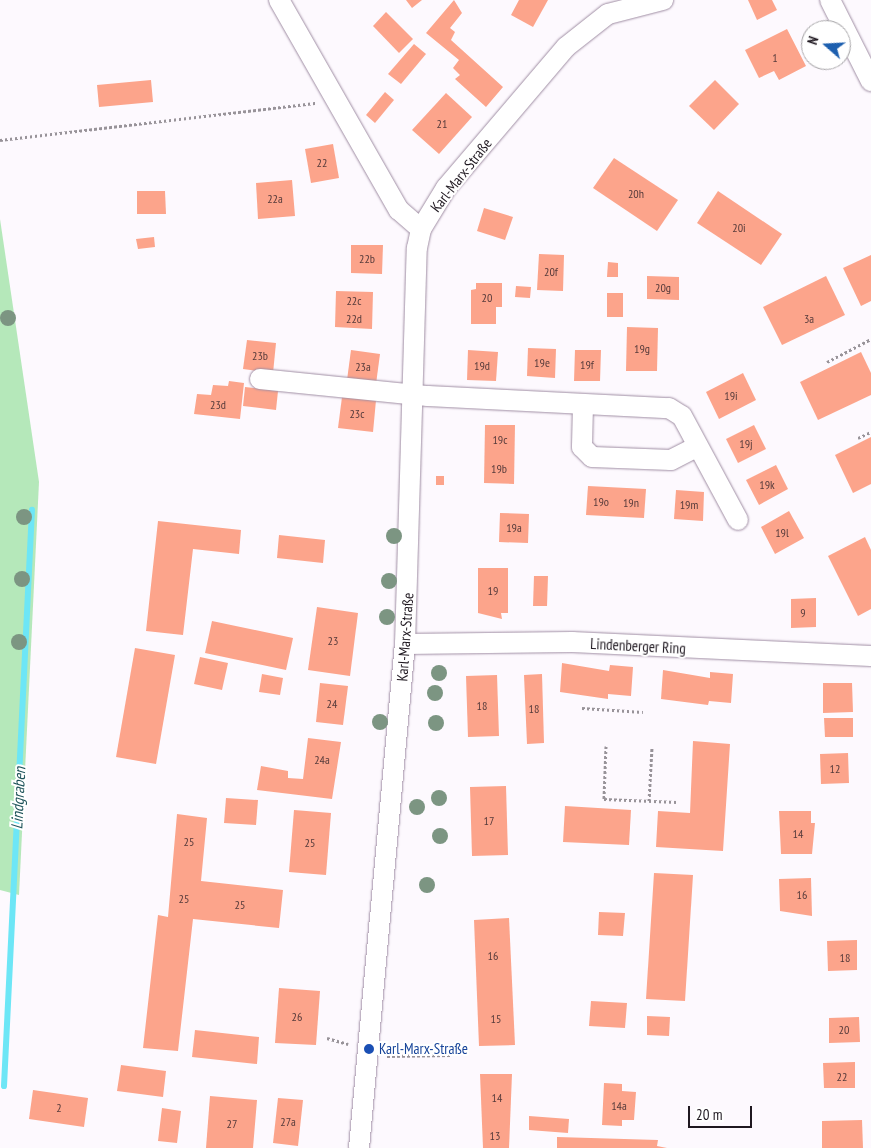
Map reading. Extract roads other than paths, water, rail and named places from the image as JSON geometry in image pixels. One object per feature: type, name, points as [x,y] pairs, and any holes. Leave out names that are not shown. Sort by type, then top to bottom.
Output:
[{"type":"street","points":[[279,0],[339,101],[399,210],[422,229]]},
{"type":"street","points":[[606,7],[664,0]]},
{"type":"street","points":[[830,0],[871,81]]},
{"type":"street","name":"Karl-Marx-Straße","points":[[360,1148],[405,644],[417,248],[422,229],[446,188],[566,47],[606,7]]},
{"type":"street","points":[[260,378],[413,395],[669,408],[682,416],[738,520]]},
{"type":"street","points":[[582,405],[582,447],[592,456],[671,460],[698,446]]},
{"type":"street","name":"Lindenberger Ring","points":[[405,644],[572,642],[871,656]]},
{"type":"waterway","name":"Lindgraben","points":[[4,1086],[32,510]]},
{"type":"place","name":"Karl-Marx-Straße","points":[[369,1049]]}]
